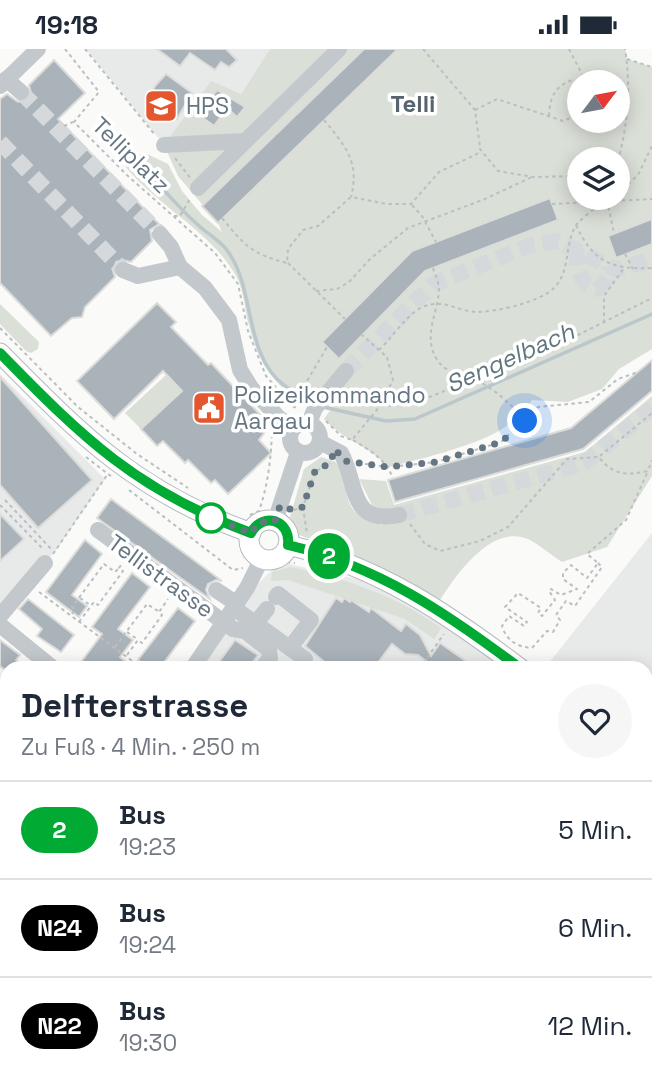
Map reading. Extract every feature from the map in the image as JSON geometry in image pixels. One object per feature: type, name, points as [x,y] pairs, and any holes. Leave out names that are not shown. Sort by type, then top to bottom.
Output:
[{"type":"main road","points":[[0,353],[84,437],[130,474],[192,510],[251,533]]},
{"type":"main road","points":[[278,513],[287,530],[288,545],[276,558],[254,563],[251,533],[260,522],[278,513]]},
{"type":"main road","points":[[288,545],[377,574],[455,619],[510,661]]},
{"type":"street","points":[[198,188],[339,49]]},
{"type":"street","points":[[21,92],[3,83],[33,51]]},
{"type":"street","points":[[164,145],[245,141]]},
{"type":"street","points":[[166,229],[180,267],[205,288],[229,320],[240,370],[278,418],[293,428]]},
{"type":"street","points":[[123,270],[138,276],[180,267]]},
{"type":"street","points":[[298,452],[289,441],[293,428],[315,411],[346,371]]},
{"type":"street","points":[[298,452],[311,452],[320,442],[315,411]]},
{"type":"street","points":[[320,442],[340,449],[360,505],[377,517],[402,515]]},
{"type":"street","points":[[278,513],[298,452]]},
{"type":"street","name":"Tellistrasse","points":[[98,530],[224,622],[245,631],[269,650],[270,657],[267,661]]},
{"type":"street","points":[[0,615],[50,557]]},
{"type":"street","points":[[197,661],[235,606],[254,563]]},
{"type":"street","points":[[216,590],[305,659]]},
{"type":"street","points":[[256,623],[278,594],[311,620],[290,648]]},
{"type":"street","points":[[0,625],[44,661]]},
{"type":"path","name":"Telliplatz","points":[[65,49],[99,92],[74,121],[215,253],[238,284],[248,331],[266,376],[292,406]]},
{"type":"path","points":[[85,49],[198,188]]},
{"type":"path","points":[[423,49],[474,110],[480,149],[498,171],[533,177],[567,176]]},
{"type":"path","points":[[569,49],[580,70]]},
{"type":"path","points":[[622,147],[625,135],[625,49]]},
{"type":"path","points":[[626,59],[652,67]]},
{"type":"path","points":[[549,117],[550,100],[559,85],[567,82]]},
{"type":"path","points":[[474,110],[497,99],[549,117],[563,121],[567,119]]},
{"type":"path","points":[[287,263],[289,249],[303,230],[318,226],[351,197],[354,171],[350,152],[324,120]]},
{"type":"path","points":[[64,126],[74,121]]},
{"type":"path","points":[[630,183],[638,175],[652,146]]},
{"type":"path","points":[[351,197],[387,204],[411,204],[439,172],[477,154],[480,149]]},
{"type":"path","points":[[316,291],[337,289],[349,282],[387,243],[408,227],[533,177]]},
{"type":"path","points":[[630,198],[652,199]]},
{"type":"path","points":[[166,229],[173,216],[180,216],[188,202]]},
{"type":"path","points":[[552,204],[567,202]]},
{"type":"path","points":[[411,204],[436,241]]},
{"type":"path","points":[[379,350],[414,312],[436,304],[451,303],[462,309],[478,311],[531,301],[549,292],[567,266],[569,242],[576,224],[593,210]]},
{"type":"path","points":[[610,210],[614,233]]},
{"type":"path","points":[[222,219],[247,249],[261,257],[296,268],[345,319]]},
{"type":"path","points":[[576,224],[587,249],[608,263],[633,269],[652,268]]},
{"type":"path","points":[[625,254],[633,269]]},
{"type":"path","points":[[604,323],[604,296],[625,267]]},
{"type":"path","points":[[433,268],[439,287],[431,324],[435,356],[452,374],[479,382],[491,391],[525,421],[534,438]]},
{"type":"path","points":[[380,406],[415,402],[604,323],[652,298]]},
{"type":"path","points":[[0,328],[78,407],[137,454],[189,488]]},
{"type":"path","points":[[262,501],[278,513],[303,507],[315,471],[330,463],[380,406],[393,380],[387,358],[362,335]]},
{"type":"path","points":[[240,513],[251,516],[258,512],[271,460],[272,430],[278,418],[292,406],[327,347]]},
{"type":"path","points":[[292,406],[315,411],[324,419],[340,449],[388,467],[436,462],[501,442],[538,407],[589,402],[618,379],[638,372]]},
{"type":"path","points":[[402,515],[425,544],[440,551],[456,549],[509,527],[568,459],[599,457],[652,413]]},
{"type":"path","points":[[352,440],[376,454],[388,467],[393,478]]},
{"type":"path","points":[[599,457],[606,466],[623,475],[648,471]]},
{"type":"path","points":[[598,563],[587,579],[570,565],[563,573],[563,579],[577,589],[561,595],[551,589],[549,591],[555,600],[542,616],[538,613],[541,608],[518,593],[510,598],[505,607],[527,622],[524,627],[509,617],[502,626],[504,635],[513,643],[531,648],[547,631],[552,632],[561,620],[556,615],[566,601],[575,606],[602,567],[598,563],[587,554],[626,520],[652,460]]},
{"type":"path","points":[[50,557],[107,475]]},
{"type":"path","points":[[125,487],[233,570],[254,563]]},
{"type":"path","points":[[5,500],[50,557]]},
{"type":"path","points":[[0,505],[50,557]]},
{"type":"path","points":[[71,615],[80,597],[104,564],[115,572],[130,553]]},
{"type":"path","points":[[79,622],[93,602],[98,605],[124,571],[119,568]]},
{"type":"path","points":[[28,583],[133,661]]},
{"type":"path","points":[[159,612],[176,587]]},
{"type":"path","points":[[80,597],[91,606]]},
{"type":"path","points":[[115,647],[147,604],[162,615],[142,643],[127,632]]},
{"type":"path","points":[[425,661],[455,619]]},
{"type":"path","points":[[127,656],[138,640]]},
{"type":"shaded area","name":"HPS","points":[[86,49],[270,49],[241,94],[164,145]]},
{"type":"shaded area","points":[[270,49],[625,49],[627,59],[652,67],[652,349],[619,369],[602,389],[568,402],[532,400],[513,421],[487,437],[389,467],[324,419],[331,409],[313,397],[308,405],[304,406],[272,376],[254,343],[238,280],[225,260],[213,245],[152,194],[125,166],[128,157],[145,153],[168,164],[182,191],[202,215],[222,232],[218,223],[178,176],[164,145],[211,81],[241,94]]},
{"type":"shaded area","points":[[0,304],[39,342],[38,349],[31,353],[26,351],[0,324]]},
{"type":"shaded area","points":[[0,374],[105,479],[57,549],[0,616]]},
{"type":"shaded area","points":[[166,375],[182,391],[141,429],[125,413]]},
{"type":"shaded area","points":[[652,396],[652,476],[607,547],[562,562],[530,540],[516,536],[502,538],[477,553],[440,600],[352,554],[299,535],[290,517],[304,469],[321,457],[336,462],[342,474],[348,500],[357,513],[382,525],[359,479],[386,481],[394,505],[585,452]]},
{"type":"shaded area","points":[[652,533],[652,661],[551,661]]},
{"type":"shaded area","points":[[289,564],[370,582],[501,661],[198,661],[237,604],[271,571]]},
{"type":"shaded area","points":[[291,567],[331,577],[388,597],[441,628],[434,639],[405,619],[288,580],[271,581],[272,572]]},
{"type":"building","points":[[157,49],[226,49],[237,60],[229,67],[221,62],[215,70],[190,53],[180,66]]},
{"type":"building","points":[[364,49],[398,49],[218,223],[202,206]]},
{"type":"building","points":[[54,60],[85,93],[58,119],[159,224],[150,230],[152,241],[131,262],[116,262],[113,271],[115,277],[85,307],[82,317],[72,318],[51,336],[0,283],[0,99],[7,94],[18,102],[28,99],[31,93],[29,85]]},
{"type":"building","points":[[166,74],[192,93],[177,119],[149,99],[155,86]]},
{"type":"building","points":[[217,90],[245,107],[237,117],[227,108],[214,126],[199,115]]},
{"type":"building","points":[[550,198],[558,220],[425,271],[339,359],[322,342],[412,251]]},
{"type":"building","points":[[652,219],[652,244],[616,258],[608,236]]},
{"type":"building","name":"Polizeikommando Aargau","points":[[157,303],[176,322],[171,327],[208,365],[211,363],[270,425],[259,440],[271,453],[228,494],[215,480],[211,483],[188,460],[185,463],[163,441],[157,446],[141,429],[182,391],[163,371],[114,419],[77,381]]},
{"type":"building","points":[[652,360],[652,391],[583,449],[395,502],[388,480],[571,428]]},
{"type":"building","points":[[0,377],[92,480],[38,528],[0,485]]},
{"type":"building","points":[[111,499],[222,581],[216,580],[208,584],[206,590],[210,599],[97,518]]},
{"type":"building","points":[[0,514],[24,539],[0,561]]},
{"type":"building","points":[[85,540],[102,554],[72,595],[87,606],[79,617],[46,592]]},
{"type":"building","points":[[132,573],[150,587],[118,629],[133,640],[120,657],[125,661],[82,661],[102,634],[92,627]]},
{"type":"building","points":[[336,598],[342,602],[344,598],[369,612],[371,608],[401,631],[406,624],[420,635],[431,656],[440,643],[466,661],[426,661],[418,655],[405,654],[392,644],[379,661],[323,661],[305,646]]},
{"type":"building","points":[[28,599],[74,635],[61,652],[37,636],[42,629],[19,609]]},
{"type":"building","points":[[178,608],[195,621],[165,661],[138,660]]},
{"type":"building","points":[[0,640],[20,655],[17,661],[0,661]]},
{"type":"building","points":[[235,640],[258,655],[254,661],[220,661]]},
{"type":"waterway","name":"Sengelbach","points":[[135,164],[226,249],[236,265],[256,339],[271,373],[285,386],[313,402]]},
{"type":"waterway","name":"Sengelbach","points":[[323,407],[386,421],[415,419],[652,314]]},
{"type":"tunnel","points":[[21,92],[160,234]]},
{"type":"tunnel","points":[[0,142],[123,270]]},
{"type":"tunnel","points":[[346,371],[433,284],[531,245],[558,241],[617,270],[652,259]]},
{"type":"tunnel","points":[[576,249],[582,279],[591,286],[598,289],[607,279],[609,267]]},
{"type":"tunnel","points":[[399,515],[584,463],[652,408]]},
{"type":"bus line","name":"2","points":[[0,353],[84,437],[130,474],[170,499],[251,533],[256,525],[265,520],[280,523],[287,530],[288,545],[357,566],[403,587],[455,619],[511,661]]},
{"type":"place","name":"HPS","points":[[161,106]]},
{"type":"place","name":"Polizeikommando Aargau","points":[[209,408]]},
{"type":"district","name":"Telli","points":[[413,104]]},
{"type":"route","points":[[211,518],[204,515],[251,533],[260,522],[275,521],[280,506],[293,510],[303,507],[315,471],[330,463],[335,449],[345,461],[388,467],[436,462],[501,442],[525,421]]}]
